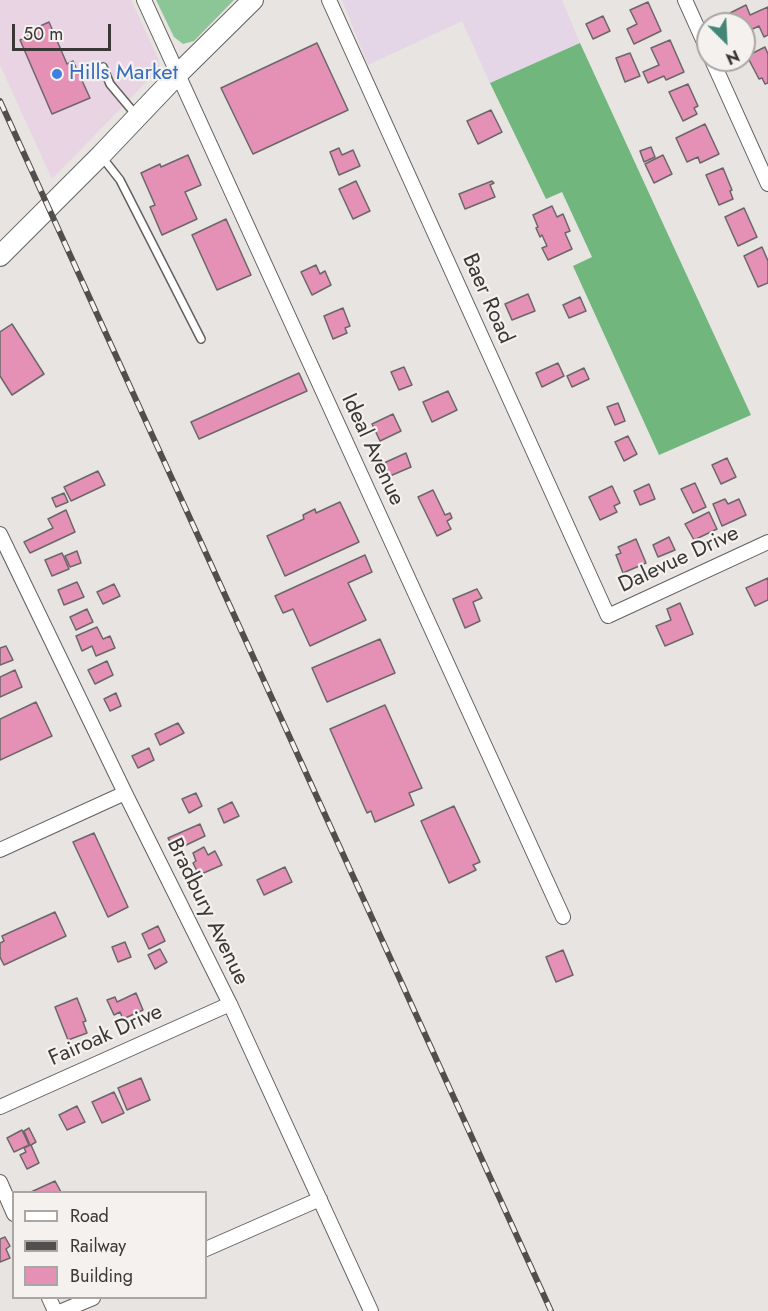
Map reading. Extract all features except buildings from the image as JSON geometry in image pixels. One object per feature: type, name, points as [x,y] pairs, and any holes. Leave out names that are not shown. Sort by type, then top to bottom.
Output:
[{"type":"main road","points":[[0,256],[253,0]]},
{"type":"street","name":"Ideal Avenue","points":[[144,0],[562,917]]},
{"type":"street","name":"Baer Road","points":[[329,0],[608,616]]},
{"type":"street","points":[[685,0],[696,24]]},
{"type":"street","points":[[717,72],[768,184]]},
{"type":"street","name":"Bradbury Avenue","points":[[0,534],[230,1004],[371,1311]]},
{"type":"street","name":"Dalevue Drive","points":[[608,616],[768,542]]},
{"type":"street","points":[[0,850],[125,793]]},
{"type":"street","name":"Fairoak Drive","points":[[0,1107],[230,1004]]},
{"type":"street","points":[[0,1182],[12,1209]]},
{"type":"street","points":[[207,1249],[320,1199]]},
{"type":"street","points":[[62,1311],[91,1299]]},
{"type":"lane","points":[[103,68],[110,84],[138,117]]},
{"type":"lane","points":[[101,155],[120,180],[201,339]]},
{"type":"shaded area","points":[[0,0],[131,0],[158,58],[160,68],[52,179],[0,65]]},
{"type":"shaded area","points":[[342,0],[562,0],[580,43],[490,83],[462,21],[368,65]]},
{"type":"green space","points":[[156,0],[234,0],[194,41],[183,44],[174,37]]},
{"type":"green space","points":[[580,43],[751,415],[659,455],[573,266],[592,257],[562,192],[546,199],[490,83]]},
{"type":"railway","points":[[0,101],[551,1311]]},
{"type":"place","name":"Hills Market","points":[[57,74]]}]
